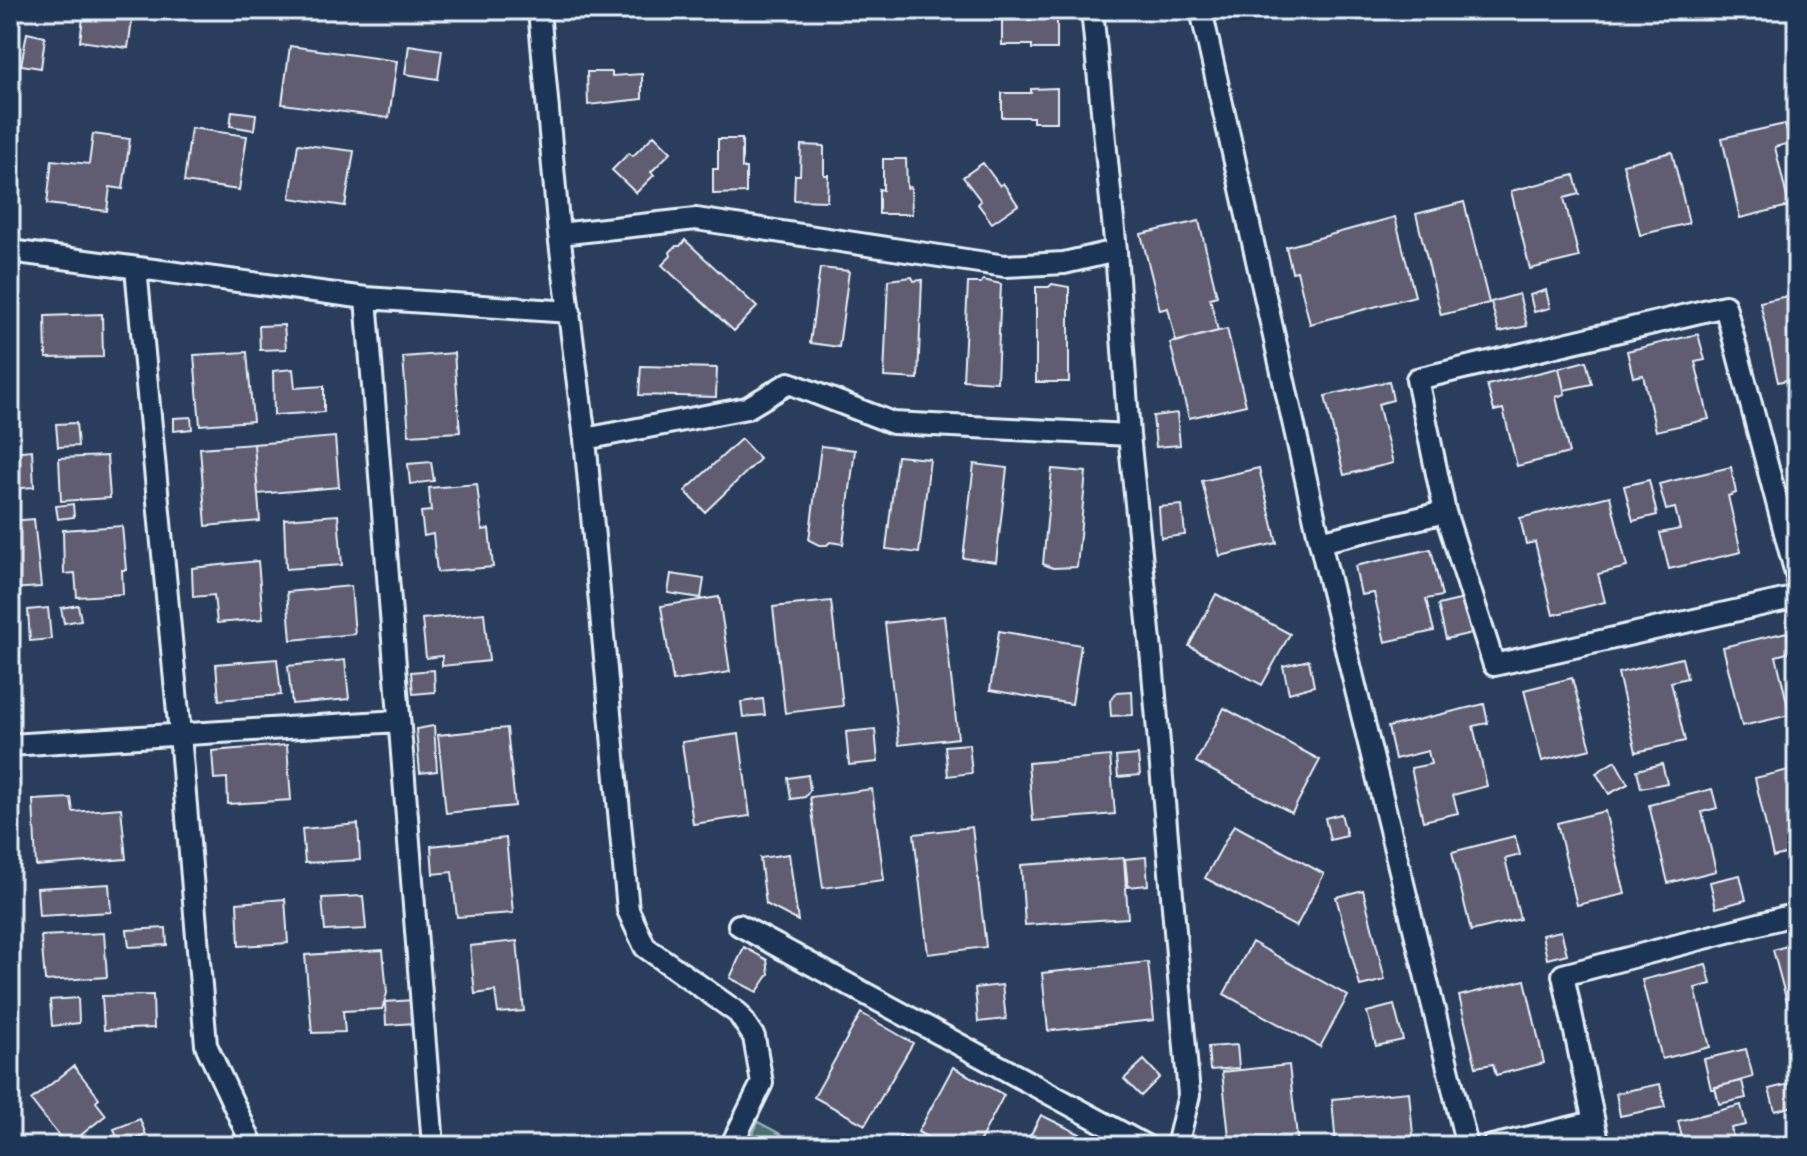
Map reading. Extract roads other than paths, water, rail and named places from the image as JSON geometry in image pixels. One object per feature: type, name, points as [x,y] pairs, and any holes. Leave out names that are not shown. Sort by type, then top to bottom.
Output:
[{"type":"lane","points":[[539,10],[559,234],[585,439],[628,910],[645,947],[738,1013],[754,1037],[762,1083],[731,1146]]},
{"type":"lane","points":[[1092,10],[1116,251],[1129,435],[1152,661],[1189,1095],[1177,1146]]},
{"type":"lane","points":[[1201,10],[1320,542],[1467,1146]]},
{"type":"lane","points":[[559,234],[696,219],[1005,266],[1064,263],[1116,251]]},
{"type":"lane","points":[[10,251],[366,298],[570,312]]},
{"type":"lane","points":[[136,268],[206,1045],[253,1146]]},
{"type":"lane","points":[[366,298],[433,1146]]},
{"type":"lane","points":[[1797,578],[1725,306],[1417,379],[1445,512],[1494,665],[1797,597]]},
{"type":"lane","points":[[585,439],[747,408],[789,383],[893,423],[1129,435]]},
{"type":"lane","points":[[1320,542],[1445,512]]},
{"type":"lane","points":[[10,745],[399,721]]},
{"type":"lane","points":[[1599,1146],[1563,975],[1797,914]]},
{"type":"lane","points":[[739,925],[1146,1146]]},
{"type":"lane","points":[[1492,1146],[1594,1122]]}]
